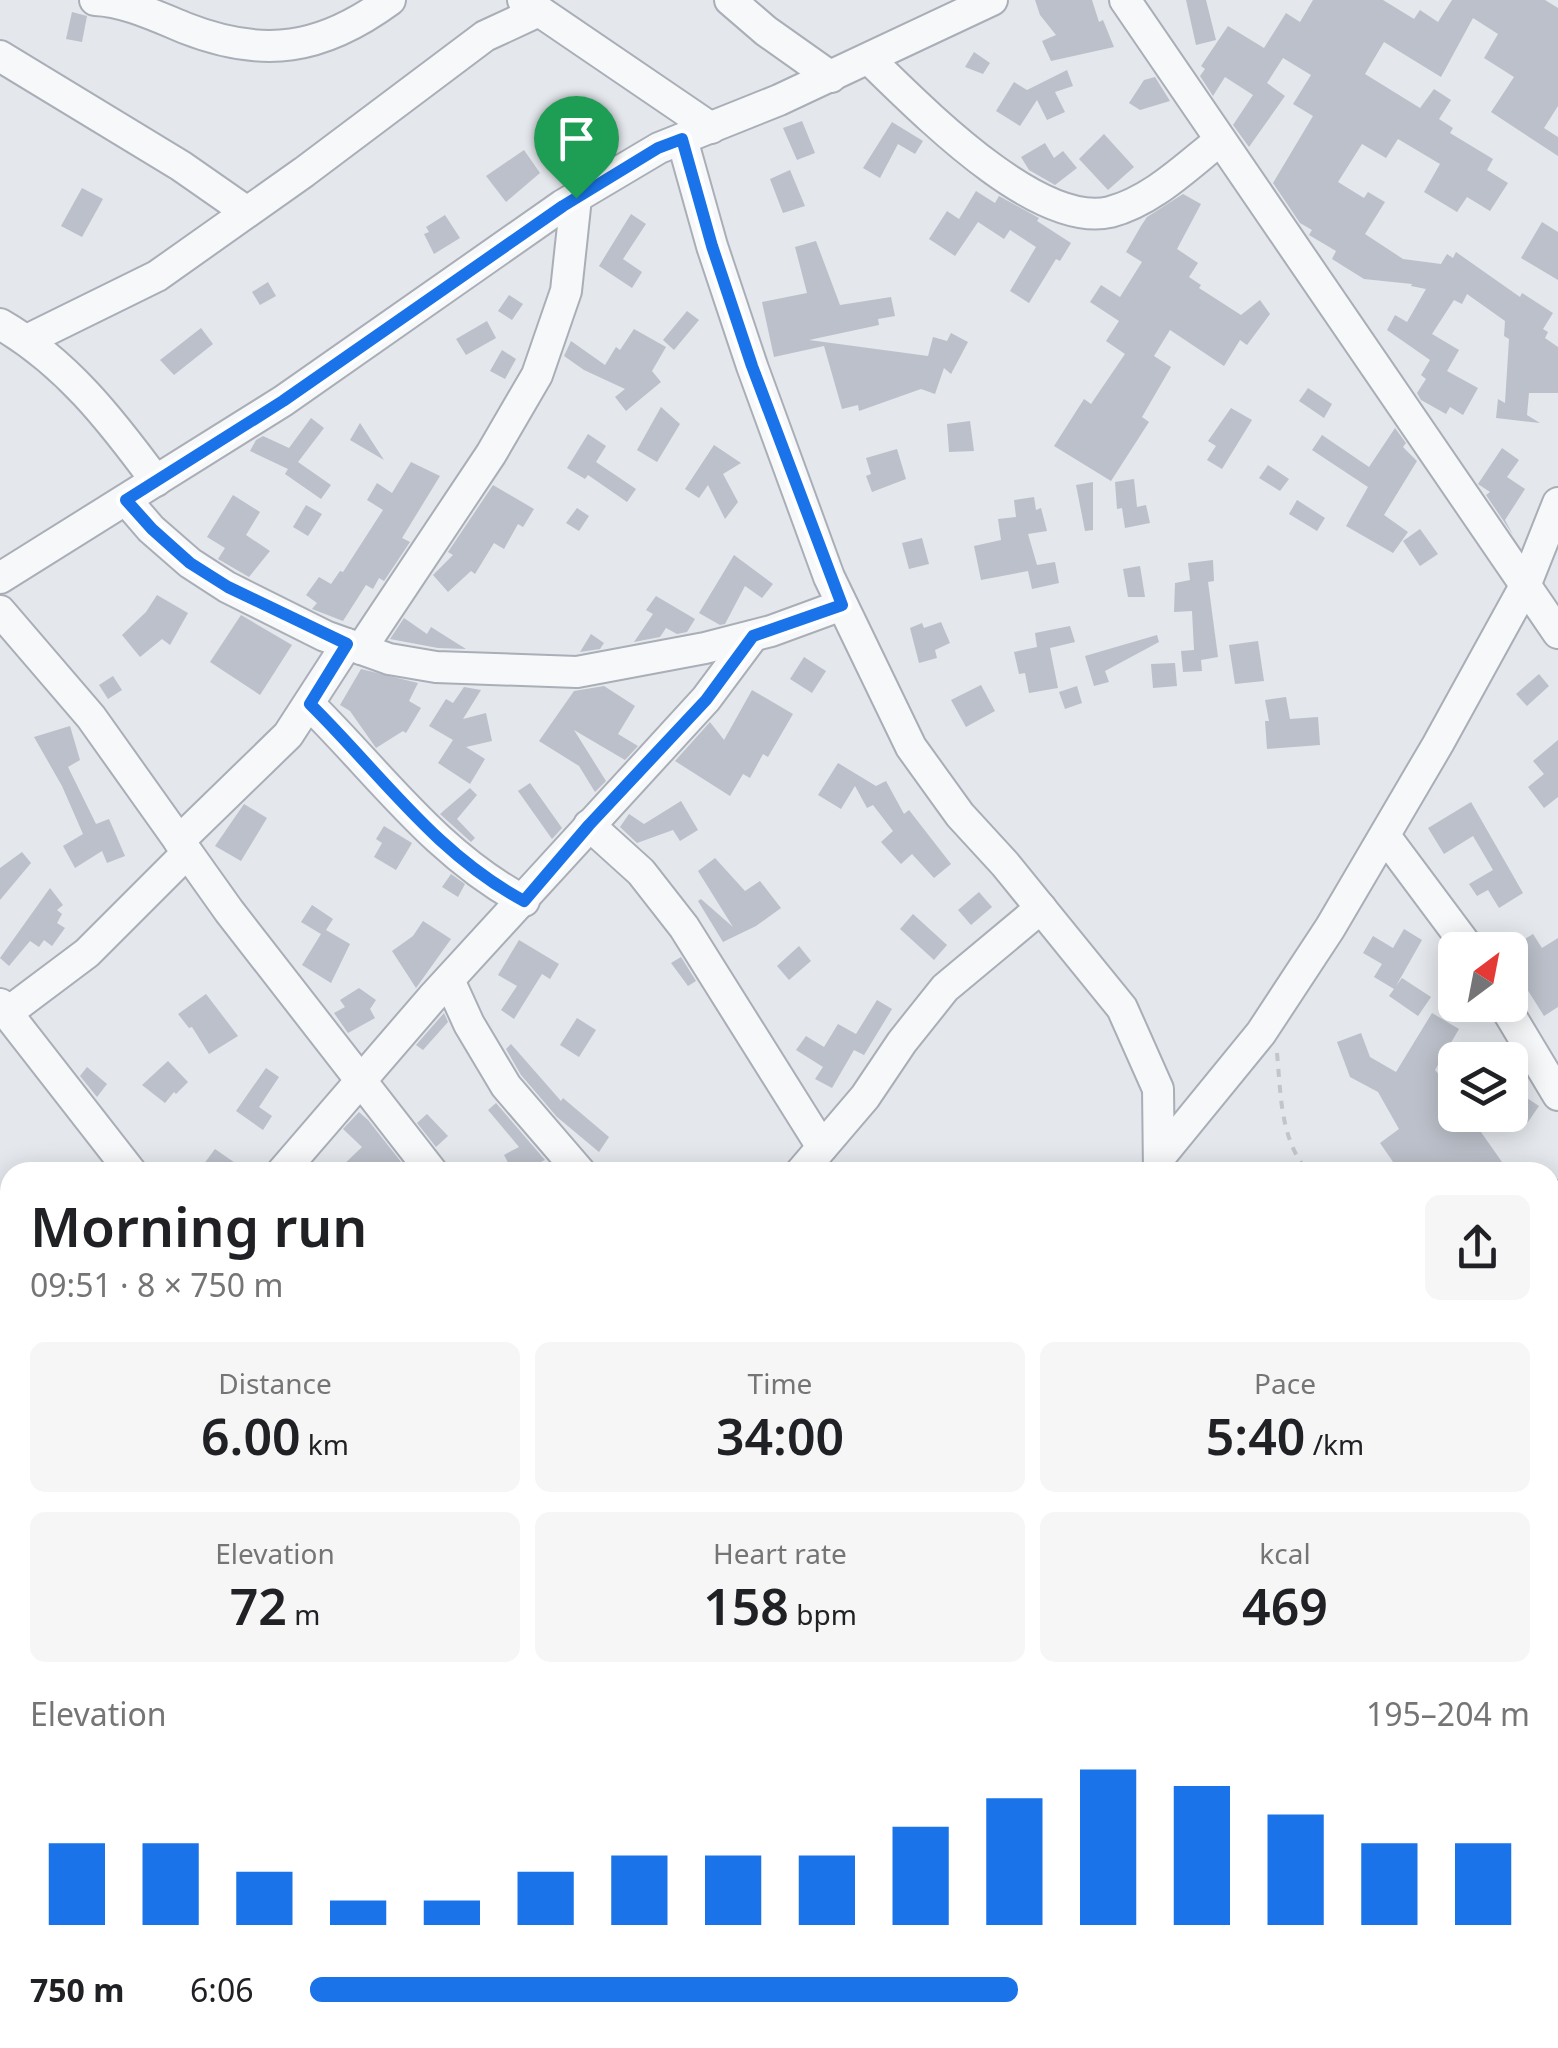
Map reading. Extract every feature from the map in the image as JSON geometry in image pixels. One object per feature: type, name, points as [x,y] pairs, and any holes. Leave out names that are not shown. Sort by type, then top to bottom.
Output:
[{"type":"street","points":[[95,0],[238,43],[296,47],[356,25],[390,0]]},
{"type":"street","points":[[0,578],[283,401],[576,198],[658,148],[869,60],[992,0]]},
{"type":"street","points":[[1126,0],[1558,633]]},
{"type":"street","points":[[731,1],[831,76]]},
{"type":"street","points":[[27,340],[158,276],[531,5],[696,133],[712,246],[752,366],[842,605],[911,747],[960,815],[1122,1008],[1158,1089],[1159,1162]]},
{"type":"street","points":[[0,56],[181,166],[246,212]]},
{"type":"street","points":[[869,60],[955,141],[1035,196],[1084,214],[1109,212],[1144,198],[1219,140]]},
{"type":"street","points":[[123,1162],[6,1022],[87,953],[288,736],[491,454],[538,375],[566,291],[576,198]]},
{"type":"street","points":[[0,324],[27,340],[68,374],[115,425],[156,481]]},
{"type":"street","points":[[126,500],[190,563],[228,587],[354,647],[436,668],[577,672],[753,636],[842,605]]},
{"type":"street","points":[[1161,1162],[1274,1014],[1385,836],[1525,586],[1558,503]]},
{"type":"street","points":[[0,612],[91,717],[183,847],[424,1162]]},
{"type":"street","points":[[290,1162],[359,1080],[706,700],[753,636]]},
{"type":"street","points":[[310,704],[456,858],[524,901]]},
{"type":"street","points":[[589,825],[642,872],[684,927],[822,1147]]},
{"type":"street","points":[[1385,836],[1457,932]]},
{"type":"street","points":[[809,1162],[865,1097],[945,988],[1041,908]]},
{"type":"street","points":[[449,980],[469,1024],[506,1086],[571,1162]]},
{"type":"street","points":[[1514,1022],[1558,1095]]},
{"type":"path","points":[[1274,1014],[1284,1125],[1290,1145],[1301,1162]]},
{"type":"building","points":[[1035,0],[1092,0],[1114,47],[1051,61],[1042,41],[1056,35],[1040,15]]},
{"type":"building","points":[[1186,0],[1206,0],[1216,40],[1196,45]]},
{"type":"building","points":[[1313,0],[1383,0],[1414,19],[1420,10],[1438,22],[1452,0],[1545,0],[1558,8],[1558,106],[1544,128],[1558,137],[1558,156],[1491,112],[1514,77],[1484,58],[1498,34],[1473,18],[1441,77],[1384,42],[1365,74],[1420,108],[1434,89],[1451,100],[1439,119],[1453,128],[1450,133],[1493,159],[1487,170],[1508,183],[1490,211],[1467,197],[1457,212],[1424,192],[1440,164],[1398,139],[1386,158],[1362,144],[1338,182],[1364,198],[1368,192],[1385,202],[1365,234],[1403,259],[1441,264],[1447,254],[1453,258],[1456,252],[1520,297],[1522,293],[1553,313],[1543,329],[1548,332],[1545,338],[1558,347],[1558,393],[1529,393],[1527,415],[1540,423],[1496,418],[1498,399],[1505,403],[1509,339],[1504,336],[1505,321],[1467,294],[1462,304],[1454,300],[1432,334],[1459,350],[1447,371],[1478,388],[1463,415],[1450,407],[1446,414],[1421,400],[1417,393],[1426,379],[1421,375],[1430,360],[1387,330],[1395,315],[1407,322],[1426,289],[1364,279],[1332,259],[1336,251],[1309,235],[1312,230],[1300,223],[1273,183],[1313,116],[1293,104],[1311,75],[1283,58],[1267,83],[1285,96],[1249,147],[1233,125],[1253,95],[1225,77],[1213,96],[1200,76],[1205,69],[1201,66],[1228,26],[1264,48],[1286,13],[1300,22]]},
{"type":"building","points":[[72,12],[87,16],[82,42],[66,39]]},
{"type":"building","points":[[974,52],[990,63],[983,74],[965,67]]},
{"type":"building","points":[[1067,70],[1073,86],[1055,92],[1065,112],[1047,120],[1037,100],[1020,126],[996,111],[1014,82],[1027,90]]},
{"type":"building","points":[[1155,77],[1170,101],[1140,110],[1129,103],[1144,80]]},
{"type":"building","points":[[802,121],[815,153],[797,160],[783,128]]},
{"type":"building","points":[[892,122],[923,141],[915,154],[898,144],[880,178],[863,168]]},
{"type":"building","points":[[1104,134],[1134,167],[1108,190],[1079,159]]},
{"type":"building","points":[[1045,143],[1054,158],[1063,151],[1077,168],[1055,185],[1029,170],[1021,157]]},
{"type":"building","points":[[524,150],[540,173],[506,202],[486,176]]},
{"type":"building","points":[[790,170],[805,206],[783,213],[770,179]]},
{"type":"building","points":[[82,188],[103,199],[82,237],[61,226]]},
{"type":"building","points":[[976,191],[995,203],[999,196],[1039,218],[1037,221],[1071,243],[1060,261],[1056,259],[1029,303],[1010,291],[1036,247],[1010,230],[1004,239],[978,222],[955,256],[929,239],[947,211],[959,219]]},
{"type":"building","points":[[1183,194],[1201,204],[1177,249],[1198,263],[1189,277],[1241,315],[1260,300],[1270,314],[1247,345],[1240,340],[1224,366],[1170,330],[1154,356],[1171,367],[1142,417],[1149,422],[1111,481],[1054,446],[1084,399],[1091,404],[1125,354],[1106,341],[1119,321],[1090,302],[1101,285],[1120,297],[1142,262],[1126,252],[1141,226],[1147,217]]},
{"type":"building","points":[[631,214],[646,224],[623,259],[642,272],[632,288],[599,266]]},
{"type":"building","points":[[445,215],[460,238],[434,254],[424,234],[429,232],[426,227]]},
{"type":"building","points":[[1542,222],[1558,232],[1558,280],[1521,258]]},
{"type":"building","points":[[816,241],[840,305],[891,297],[895,316],[878,319],[879,325],[809,340],[928,356],[933,337],[947,341],[951,333],[968,342],[951,374],[944,368],[935,394],[921,389],[859,411],[858,405],[842,409],[824,346],[774,357],[762,302],[807,293],[795,247]]},
{"type":"building","points":[[268,282],[276,296],[260,305],[252,292]]},
{"type":"building","points":[[509,295],[523,304],[512,320],[498,311]]},
{"type":"building","points":[[687,311],[699,320],[674,350],[663,340]]},
{"type":"building","points":[[487,321],[496,338],[466,355],[456,339]]},
{"type":"building","points":[[201,328],[213,344],[174,375],[160,360]]},
{"type":"building","points":[[634,329],[666,347],[652,371],[661,382],[626,411],[615,397],[625,389],[564,356],[571,341],[605,365]]},
{"type":"building","points":[[502,350],[516,359],[505,379],[490,371]]},
{"type":"building","points":[[1308,388],[1332,404],[1324,418],[1299,401]]},
{"type":"building","points":[[661,407],[680,424],[657,462],[637,450]]},
{"type":"building","points":[[1231,408],[1252,420],[1222,469],[1207,460],[1216,446],[1208,441]]},
{"type":"building","points":[[311,418],[324,428],[298,462],[331,485],[321,499],[285,474],[288,469],[250,451],[263,436],[289,448]]},
{"type":"building","points":[[970,421],[974,451],[949,452],[947,424]]},
{"type":"building","points":[[360,423],[384,460],[350,440]]},
{"type":"building","points":[[1395,428],[1406,443],[1403,447],[1417,461],[1384,515],[1408,532],[1393,553],[1346,526],[1368,487],[1312,450],[1322,435],[1369,467]]},
{"type":"building","points":[[588,434],[606,446],[596,462],[636,489],[627,502],[588,475],[585,479],[567,468]]},
{"type":"building","points":[[714,445],[741,463],[723,474],[738,502],[725,519],[708,485],[699,498],[685,489]]},
{"type":"building","points":[[1502,448],[1519,460],[1507,477],[1525,489],[1505,520],[1513,535],[1486,495],[1490,492],[1478,484]]},
{"type":"building","points":[[897,449],[906,479],[872,492],[866,476],[871,474],[866,458]]},
{"type":"building","points":[[411,462],[440,476],[402,538],[410,542],[384,581],[379,578],[373,589],[366,585],[343,621],[312,609],[317,603],[306,595],[319,577],[331,584],[343,572],[383,510],[367,500],[377,483],[392,493]]},
{"type":"building","points":[[1268,465],[1289,479],[1280,491],[1259,478]]},
{"type":"building","points":[[1134,479],[1137,507],[1146,505],[1150,523],[1125,528],[1122,508],[1117,509],[1115,482]]},
{"type":"building","points":[[1093,482],[1093,530],[1085,531],[1076,485]]},
{"type":"building","points":[[493,485],[534,509],[523,527],[518,524],[504,549],[494,543],[475,574],[471,571],[448,592],[433,575],[453,555],[448,552]]},
{"type":"building","points":[[233,495],[260,512],[246,535],[270,551],[249,577],[218,559],[225,548],[207,537]]},
{"type":"building","points":[[1034,497],[1047,531],[1028,534],[1037,565],[1055,562],[1059,583],[1032,589],[1028,571],[981,580],[974,546],[1001,540],[998,519],[1016,517],[1014,500]]},
{"type":"building","points":[[1297,500],[1325,518],[1317,531],[1289,514]]},
{"type":"building","points":[[306,505],[322,514],[308,536],[293,527]]},
{"type":"building","points":[[577,508],[589,516],[579,531],[566,523]]},
{"type":"building","points":[[1420,529],[1438,554],[1420,566],[1403,541]]},
{"type":"building","points":[[922,538],[929,564],[909,569],[902,543]]},
{"type":"building","points":[[734,555],[773,584],[762,598],[745,586],[725,624],[720,625],[699,613]]},
{"type":"building","points":[[1213,560],[1214,581],[1208,582],[1218,657],[1201,660],[1202,671],[1183,672],[1181,651],[1194,650],[1192,611],[1174,612],[1175,583],[1190,580],[1188,563]]},
{"type":"building","points":[[1140,566],[1145,597],[1128,597],[1123,569]]},
{"type":"building","points":[[157,595],[188,613],[170,645],[162,639],[140,657],[122,635]]},
{"type":"building","points":[[656,596],[695,619],[687,632],[677,634],[666,628],[660,637],[634,642],[653,614],[646,610]]},
{"type":"building","points":[[241,615],[292,645],[260,695],[210,662]]},
{"type":"building","points":[[404,618],[427,634],[431,627],[466,649],[390,639]]},
{"type":"building","points":[[941,622],[950,643],[935,650],[937,658],[919,663],[910,628]]},
{"type":"building","points":[[1070,626],[1075,642],[1050,648],[1058,688],[1029,693],[1025,673],[1019,674],[1014,652],[1037,647],[1035,633]]},
{"type":"building","points":[[591,634],[604,643],[600,649],[580,652]]},
{"type":"building","points":[[1157,635],[1159,642],[1105,671],[1109,682],[1094,686],[1085,656]]},
{"type":"building","points":[[1258,641],[1264,681],[1235,684],[1229,645]]},
{"type":"building","points":[[804,657],[826,671],[812,693],[790,679]]},
{"type":"building","points":[[1175,663],[1177,686],[1153,688],[1151,664]]},
{"type":"building","points":[[361,669],[418,683],[409,701],[421,708],[406,733],[403,731],[376,748],[350,711],[340,705]]},
{"type":"building","points":[[1539,674],[1549,686],[1527,706],[1516,694]]},
{"type":"building","points":[[113,676],[122,690],[108,699],[99,685]]},
{"type":"building","points":[[981,685],[995,711],[966,727],[951,700]]},
{"type":"building","points":[[604,686],[635,706],[618,734],[638,746],[625,760],[574,730],[606,781],[595,792],[579,766],[539,741],[574,691]]},
{"type":"building","points":[[1077,686],[1082,703],[1065,709],[1059,692]]},
{"type":"building","points":[[464,687],[481,690],[463,719],[486,713],[492,741],[466,747],[485,759],[470,784],[438,763],[453,740],[429,726],[446,699],[453,703]]},
{"type":"building","points":[[752,690],[793,714],[768,757],[763,754],[750,778],[743,774],[730,796],[675,761],[710,722],[724,740]]},
{"type":"building","points":[[1286,697],[1290,719],[1318,717],[1320,745],[1267,749],[1265,721],[1269,721],[1265,700]]},
{"type":"building","points":[[70,726],[80,760],[68,767],[96,824],[109,819],[125,856],[107,863],[102,851],[75,868],[63,846],[83,834],[34,737]]},
{"type":"building","points":[[1558,740],[1558,797],[1544,808],[1528,787],[1544,774],[1533,761]]},
{"type":"building","points":[[838,763],[876,786],[886,781],[904,814],[909,810],[951,864],[934,878],[912,854],[901,864],[881,842],[893,831],[873,805],[867,808],[855,786],[841,809],[818,795]]},
{"type":"building","points":[[530,783],[562,828],[552,839],[518,791]]},
{"type":"building","points":[[470,788],[477,795],[457,819],[475,838],[471,842],[440,814]]},
{"type":"building","points":[[681,801],[698,830],[680,841],[673,830],[637,843],[620,827],[629,814],[644,824]]},
{"type":"building","points":[[1471,802],[1523,893],[1499,908],[1488,890],[1477,896],[1469,884],[1493,870],[1473,836],[1444,854],[1428,828]]},
{"type":"building","points":[[244,804],[267,818],[241,861],[215,846]]},
{"type":"building","points":[[384,826],[412,843],[396,870],[374,857],[382,843],[376,839]]},
{"type":"building","points":[[22,852],[31,863],[0,900],[0,868]]},
{"type":"building","points":[[715,858],[745,891],[760,881],[781,908],[723,942],[698,901],[701,899],[733,927],[698,871]]},
{"type":"building","points":[[451,874],[465,884],[458,897],[442,887]]},
{"type":"building","points":[[50,888],[63,905],[57,910],[62,914],[57,923],[65,928],[52,946],[44,940],[39,947],[30,941],[9,966],[0,958]]},
{"type":"building","points":[[979,892],[992,907],[971,925],[958,910]]},
{"type":"building","points":[[312,905],[333,919],[326,930],[350,944],[331,983],[302,965],[321,934],[301,922]]},
{"type":"building","points":[[913,914],[947,945],[934,960],[900,929]]},
{"type":"building","points":[[423,921],[451,939],[416,988],[392,951],[413,936]]},
{"type":"building","points":[[1404,929],[1422,940],[1396,986],[1402,978],[1431,997],[1418,1016],[1389,996],[1394,989],[1374,977],[1382,964],[1363,953],[1373,936],[1393,948]]},
{"type":"building","points":[[1533,934],[1542,948],[1558,938],[1558,1007],[1544,1016],[1528,991],[1528,937]]},
{"type":"building","points":[[519,940],[559,964],[550,979],[542,974],[514,1019],[501,1010],[517,986],[498,975]]},
{"type":"building","points":[[799,946],[811,961],[789,980],[777,966]]},
{"type":"building","points":[[681,957],[696,981],[688,986],[671,963]]},
{"type":"building","points":[[359,988],[376,1000],[370,1009],[375,1018],[348,1033],[334,1013],[345,1007],[340,1000]]},
{"type":"building","points":[[206,994],[238,1036],[209,1054],[192,1027],[178,1014]]},
{"type":"building","points":[[877,1000],[892,1009],[864,1055],[854,1050],[832,1088],[815,1079],[823,1067],[796,1050],[806,1036],[824,1047],[838,1024],[856,1034]]},
{"type":"building","points":[[444,1013],[448,1022],[423,1050],[416,1045]]},
{"type":"building","points":[[1432,1013],[1438,1017],[1438,1022],[1459,1029],[1451,1042],[1438,1042],[1438,1132],[1481,1132],[1502,1162],[1393,1162],[1380,1143],[1399,1129],[1378,1092],[1350,1077],[1337,1042],[1361,1033],[1370,1057],[1396,1072]]},
{"type":"building","points":[[577,1018],[596,1030],[579,1057],[560,1045]]},
{"type":"building","points":[[511,1044],[561,1101],[563,1098],[609,1137],[599,1152],[557,1117],[521,1075],[506,1049]]},
{"type":"building","points":[[168,1061],[188,1082],[165,1103],[142,1085]]},
{"type":"building","points":[[87,1067],[107,1084],[97,1097],[80,1076]]},
{"type":"building","points":[[266,1068],[279,1077],[259,1107],[272,1116],[263,1130],[236,1111]]},
{"type":"building","points":[[1528,1099],[1539,1106],[1528,1122]]},
{"type":"building","points":[[496,1103],[545,1160],[508,1162],[504,1155],[519,1147],[488,1110]]},
{"type":"building","points":[[359,1112],[401,1162],[346,1162],[362,1147],[343,1129]]},
{"type":"building","points":[[427,1114],[448,1136],[436,1147],[417,1123]]},
{"type":"building","points":[[215,1149],[234,1162],[205,1162]]},
{"type":"route","points":[[682,139],[752,366],[842,605],[753,636],[706,700],[524,901],[456,858],[310,704],[347,644],[228,587],[190,563],[126,500],[283,401],[576,198],[658,148],[682,139]]}]
